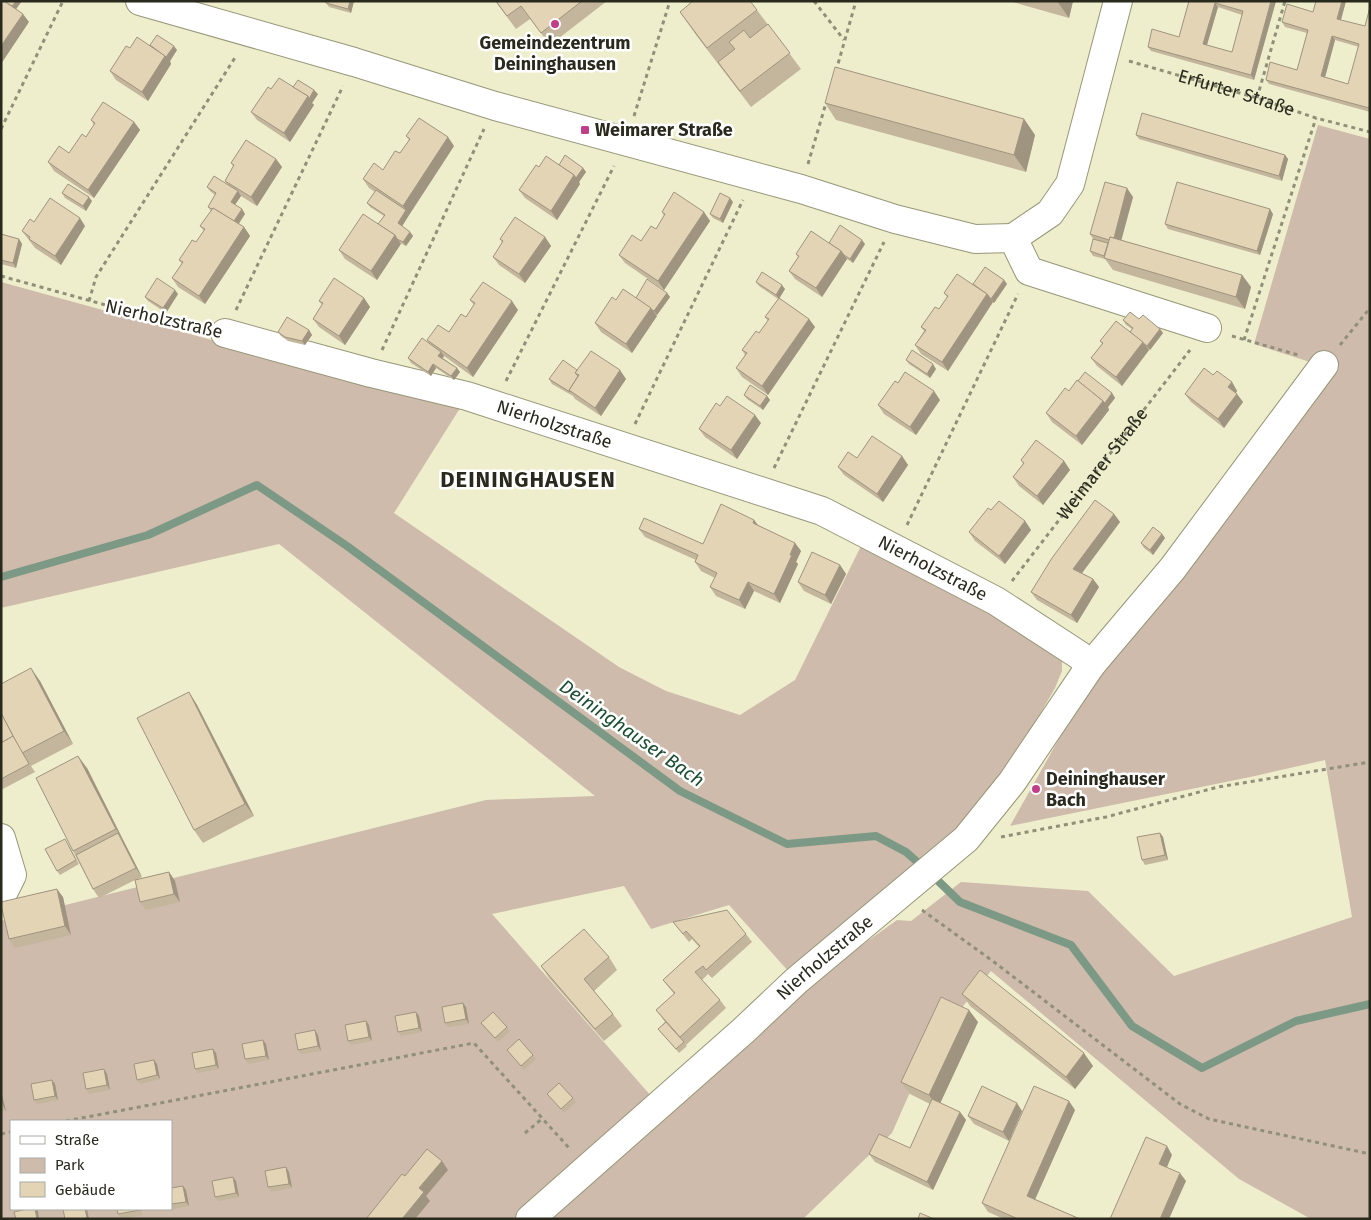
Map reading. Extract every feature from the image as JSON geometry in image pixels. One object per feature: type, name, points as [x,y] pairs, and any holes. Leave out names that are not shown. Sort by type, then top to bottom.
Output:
[{"type":"street","points":[[140,1],[250,34],[354,62],[495,106],[801,189],[895,219],[974,239],[1013,238],[1050,213],[1070,184],[1118,1]]},
{"type":"street","points":[[1013,238],[1029,271],[1207,328]]},
{"type":"street","name":"Nierholzstraße","points":[[225,333],[494,404],[822,511],[996,601],[1079,655],[1091,665],[1012,782],[957,846],[796,981],[743,1031],[530,1219]]},
{"type":"street","points":[[1091,665],[1173,568],[1324,365]]},
{"type":"street","points":[[1,838],[12,875],[1,897]]},
{"type":"path","points":[[1,129],[63,1]]},
{"type":"path","points":[[494,404],[627,141],[670,1]]},
{"type":"path","points":[[814,1],[845,41]]},
{"type":"path","points":[[834,78],[856,1]]},
{"type":"path","points":[[1257,98],[1285,1]]},
{"type":"path","points":[[89,301],[96,277],[250,34]]},
{"type":"path","name":"Erfurter Straße","points":[[1104,54],[1257,98],[1316,118],[1370,132]]},
{"type":"path","points":[[225,333],[354,62]]},
{"type":"path","points":[[801,189],[828,96]]},
{"type":"path","points":[[371,373],[495,106]]},
{"type":"path","points":[[1244,340],[1316,118]]},
{"type":"path","points":[[625,447],[754,177]]},
{"type":"path","points":[[764,492],[773,469],[895,219]]},
{"type":"path","points":[[894,548],[913,516],[1029,271]]},
{"type":"path","name":"Nierholzstraße","points":[[1,276],[156,319],[225,333]]},
{"type":"path","points":[[1207,328],[1324,365],[1370,308]]},
{"type":"path","name":"Weimarer Straße","points":[[996,601],[1207,328]]},
{"type":"path","points":[[957,846],[1106,817],[1218,787],[1370,762]]},
{"type":"path","points":[[906,888],[994,962],[1180,1104],[1209,1119],[1370,1154]]},
{"type":"path","points":[[71,1120],[474,1043],[587,1168]]},
{"type":"path","points":[[525,1133],[543,1118]]},
{"type":"green space","points":[[1318,125],[1370,139],[1370,1219],[1311,1219],[1239,1179],[991,971],[960,1010],[948,1006],[892,1133],[803,1219],[544,1219],[805,990],[897,920],[911,921],[961,882],[1088,891],[1174,976],[1352,917],[1325,760],[1010,826],[1092,680],[1332,369],[1254,344]]},
{"type":"green space","points":[[1,282],[208,339],[462,405],[394,513],[619,667],[666,691],[740,715],[795,680],[861,546],[954,594],[1057,652],[1062,661],[1062,671],[1055,688],[1006,773],[955,833],[790,973],[729,905],[651,929],[624,886],[492,914],[651,1096],[513,1219],[1,1219],[1,921],[486,800],[595,796],[279,544],[1,608]]},
{"type":"building","points":[[1,1],[4,1],[23,14],[1,46]]},
{"type":"building","points":[[4,1],[16,1],[12,6]]},
{"type":"building","points":[[326,1],[350,1],[348,9],[326,3]]},
{"type":"building","points":[[496,1],[582,1],[541,33],[521,6],[507,16]]},
{"type":"building","points":[[693,1],[750,1],[757,10],[707,48],[680,12]]},
{"type":"building","points":[[1189,1],[1271,1],[1251,75],[1148,47],[1152,29],[1179,37]],"holes":[[[1215,3],[1243,11],[1232,52],[1203,44]]]},
{"type":"building","points":[[1316,1],[1342,1],[1337,19],[1365,26],[1370,7],[1369,108],[1266,80],[1270,62],[1297,70],[1308,30],[1282,22],[1287,4],[1313,12]],"holes":[[[1332,36],[1359,44],[1348,84],[1321,76]]]},
{"type":"building","points":[[768,24],[790,53],[740,91],[718,62],[735,49],[729,42],[744,30],[750,38]]},
{"type":"building","points":[[157,35],[174,46],[166,57],[150,45]]},
{"type":"building","points":[[137,37],[165,56],[142,92],[110,71],[126,46],[130,48]]},
{"type":"building","points":[[835,67],[1024,119],[1014,155],[825,103]]},
{"type":"building","points":[[279,78],[308,96],[284,133],[251,112],[268,87],[271,89]]},
{"type":"building","points":[[298,80],[314,90],[309,99],[308,96],[293,87]]},
{"type":"building","points":[[103,102],[134,122],[88,190],[48,162],[59,146],[69,153],[82,134],[86,137],[95,123],[91,120]]},
{"type":"building","points":[[1142,113],[1285,155],[1279,176],[1136,135]]},
{"type":"building","points":[[419,118],[448,137],[403,206],[363,179],[374,163],[383,170],[395,151],[400,153],[410,139],[406,136]]},
{"type":"building","points":[[246,140],[276,159],[251,197],[225,181],[234,165],[231,163]]},
{"type":"building","points":[[565,155],[583,168],[576,178],[559,165]]},
{"type":"building","points":[[546,156],[574,175],[551,211],[519,190],[536,165],[539,167]]},
{"type":"building","points":[[214,176],[238,191],[231,202],[242,209],[234,221],[208,207],[216,193],[207,187]]},
{"type":"building","points":[[1105,182],[1127,188],[1114,238],[1110,237],[1109,240],[1090,234]]},
{"type":"building","points":[[1177,182],[1270,209],[1257,251],[1165,224]]},
{"type":"building","points":[[68,184],[89,197],[83,206],[62,193]]},
{"type":"building","points":[[376,190],[406,210],[398,223],[410,232],[403,242],[378,224],[385,215],[367,203]]},
{"type":"building","points":[[674,192],[704,212],[658,281],[619,255],[632,235],[641,241],[651,226],[656,229],[665,214],[662,212]]},
{"type":"building","points":[[720,193],[730,198],[720,219],[710,214]]},
{"type":"building","points":[[50,198],[80,218],[55,256],[29,239],[30,237],[22,231],[30,219],[34,222]]},
{"type":"building","points":[[213,208],[244,227],[199,296],[172,278],[183,262],[179,260],[192,240],[196,242],[205,229],[200,226]]},
{"type":"building","points":[[363,214],[395,235],[371,271],[339,250]]},
{"type":"building","points":[[515,217],[545,237],[519,274],[493,257],[503,241],[500,239]]},
{"type":"building","points":[[840,225],[862,240],[850,259],[829,243]]},
{"type":"building","points":[[811,231],[841,251],[816,288],[789,271],[799,256],[796,254]]},
{"type":"building","points":[[1,234],[19,239],[13,263],[1,260]]},
{"type":"building","points":[[1110,237],[1242,275],[1236,297],[1104,258]]},
{"type":"building","points":[[1093,239],[1108,243],[1104,256],[1090,251]]},
{"type":"building","points":[[985,267],[1004,280],[991,299],[973,284]]},
{"type":"building","points":[[762,272],[782,285],[776,295],[756,282]]},
{"type":"building","points":[[957,274],[987,294],[942,362],[915,345],[926,330],[921,327],[935,307],[939,309],[948,296],[944,293]]},
{"type":"building","points":[[157,278],[175,290],[163,308],[145,297]]},
{"type":"building","points":[[334,278],[364,298],[339,336],[313,319],[323,303],[319,301]]},
{"type":"building","points":[[647,279],[667,293],[654,311],[636,298]]},
{"type":"building","points":[[483,282],[512,301],[467,368],[427,340],[438,325],[449,332],[461,314],[466,317],[475,303],[470,300]]},
{"type":"building","points":[[623,289],[651,308],[626,344],[595,323],[612,297],[616,300]]},
{"type":"building","points":[[779,298],[809,319],[762,386],[736,368],[747,353],[742,350],[756,331],[759,333],[769,319],[765,317]]},
{"type":"building","points":[[1130,312],[1139,319],[1143,315],[1160,329],[1147,346],[1130,332],[1133,328],[1123,320]]},
{"type":"building","points":[[287,317],[309,330],[302,341],[285,337],[278,332]]},
{"type":"building","points":[[1116,321],[1143,342],[1116,377],[1091,358],[1103,343],[1100,341]]},
{"type":"building","points":[[422,338],[441,352],[438,356],[457,368],[451,376],[433,364],[428,372],[408,358]]},
{"type":"building","points":[[912,350],[933,364],[927,374],[906,360]]},
{"type":"building","points":[[591,351],[620,370],[595,408],[569,390],[579,375],[575,373]]},
{"type":"building","points":[[563,360],[577,370],[575,373],[578,376],[569,390],[570,392],[549,379]]},
{"type":"building","points":[[1204,368],[1213,375],[1217,371],[1232,382],[1228,387],[1237,394],[1218,419],[1185,394]]},
{"type":"building","points":[[905,372],[934,391],[910,427],[878,405],[895,381],[898,383]]},
{"type":"building","points":[[1085,372],[1112,393],[1105,403],[1078,381]]},
{"type":"building","points":[[1077,380],[1103,401],[1076,436],[1046,413],[1065,388],[1069,391]]},
{"type":"building","points":[[750,385],[767,396],[760,406],[744,395]]},
{"type":"building","points":[[727,396],[755,415],[731,450],[699,429],[716,403],[720,406]]},
{"type":"building","points":[[872,436],[902,456],[877,494],[838,467],[848,452],[857,458]]},
{"type":"building","points":[[1036,440],[1064,461],[1037,496],[1013,477],[1024,463],[1021,460]]},
{"type":"building","points":[[1095,500],[1114,514],[1073,569],[1093,579],[1071,615],[1031,592],[1052,558]]},
{"type":"building","points":[[999,501],[1025,521],[999,556],[969,532],[988,508],[991,510]]},
{"type":"building","points":[[721,504],[754,520],[753,523],[795,543],[790,555],[792,555],[774,594],[748,582],[739,600],[710,587],[717,573],[695,562],[698,555],[639,529],[644,518],[703,544]]},
{"type":"building","points":[[1153,527],[1162,534],[1150,550],[1141,543]]},
{"type":"building","points":[[812,552],[840,565],[825,595],[798,582]]},
{"type":"building","points":[[31,668],[64,731],[22,753],[1,713],[1,684]]},
{"type":"building","points":[[189,692],[245,804],[194,830],[137,718]]},
{"type":"building","points":[[1,713],[13,736],[1,743]]},
{"type":"building","points":[[13,736],[29,764],[1,779],[1,743]]},
{"type":"building","points":[[78,756],[116,829],[73,851],[36,778]]},
{"type":"building","points":[[118,833],[136,868],[93,889],[76,855]]},
{"type":"building","points":[[1160,833],[1165,855],[1142,860],[1137,837]]},
{"type":"building","points":[[65,839],[76,860],[57,871],[45,849]]},
{"type":"building","points":[[169,872],[174,894],[140,902],[135,880]]},
{"type":"building","points":[[57,889],[65,926],[9,939],[1,902]]},
{"type":"building","points":[[727,910],[746,934],[706,970],[703,966],[695,972],[720,1000],[680,1037],[656,1010],[675,993],[663,980],[700,946],[686,931],[683,934],[673,922]]},
{"type":"building","points":[[584,929],[609,957],[584,979],[613,1014],[595,1029],[541,966]]},
{"type":"building","points":[[980,970],[1084,1053],[1066,1077],[962,994]]},
{"type":"building","points":[[941,997],[969,1010],[929,1095],[901,1082]]},
{"type":"building","points":[[463,1003],[466,1019],[445,1023],[442,1007]]},
{"type":"building","points":[[416,1012],[419,1028],[398,1032],[395,1016]]},
{"type":"building","points":[[493,1012],[507,1027],[495,1038],[481,1023]]},
{"type":"building","points":[[366,1021],[369,1037],[348,1041],[345,1025]]},
{"type":"building","points":[[666,1022],[684,1042],[676,1049],[658,1029]]},
{"type":"building","points":[[315,1030],[318,1046],[298,1050],[295,1034]]},
{"type":"building","points":[[519,1039],[533,1055],[521,1066],[507,1050]]},
{"type":"building","points":[[263,1040],[266,1056],[245,1059],[242,1044]]},
{"type":"building","points":[[213,1049],[216,1065],[195,1069],[192,1053]]},
{"type":"building","points":[[154,1060],[157,1075],[137,1080],[134,1064]]},
{"type":"building","points":[[104,1069],[107,1085],[86,1089],[83,1073]]},
{"type":"building","points":[[52,1080],[55,1096],[34,1100],[31,1084]]},
{"type":"building","points":[[559,1083],[573,1098],[561,1109],[547,1094]]},
{"type":"building","points":[[982,1086],[1017,1103],[1003,1132],[968,1116]]},
{"type":"building","points":[[1034,1086],[1069,1101],[1027,1196],[1080,1219],[1018,1219],[982,1203]]},
{"type":"building","points":[[932,1099],[960,1112],[927,1182],[869,1154],[879,1134],[910,1148]]},
{"type":"building","points":[[1146,1137],[1167,1146],[1159,1164],[1180,1173],[1160,1219],[1110,1219]]},
{"type":"building","points":[[427,1149],[442,1161],[419,1188],[424,1192],[402,1219],[366,1219],[402,1174],[405,1176]]},
{"type":"building","points":[[286,1167],[289,1184],[268,1187],[265,1171]]},
{"type":"building","points":[[233,1177],[236,1193],[215,1197],[212,1181]]},
{"type":"building","points":[[183,1186],[186,1202],[172,1204],[172,1188]]},
{"type":"building","points":[[35,1210],[37,1219],[16,1219],[14,1212]]},
{"type":"building","points":[[63,1210],[85,1210],[87,1218],[65,1219]]},
{"type":"building","points":[[117,1210],[140,1210],[118,1214]]},
{"type":"building","points":[[920,1213],[934,1219],[918,1219]]},
{"type":"waterway","name":"Deininghauser Bach","points":[[1,577],[148,535],[257,485],[347,546],[680,791],[787,844],[876,836],[906,852],[923,867]]},
{"type":"waterway","name":"Deininghauser Bach","points":[[932,875],[960,902],[1071,945],[1132,1026],[1202,1068],[1296,1021],[1370,1004]]},
{"type":"place","name":"Gemeindezentrum Deininghausen","points":[[555,24]]},
{"type":"place","name":"Weimarer Straße","points":[[585,130]]},
{"type":"place","name":"Deininghauser Bach","points":[[1036,789]]},
{"type":"district","name":"DEININGHAUSEN","points":[[528,479]]}]
